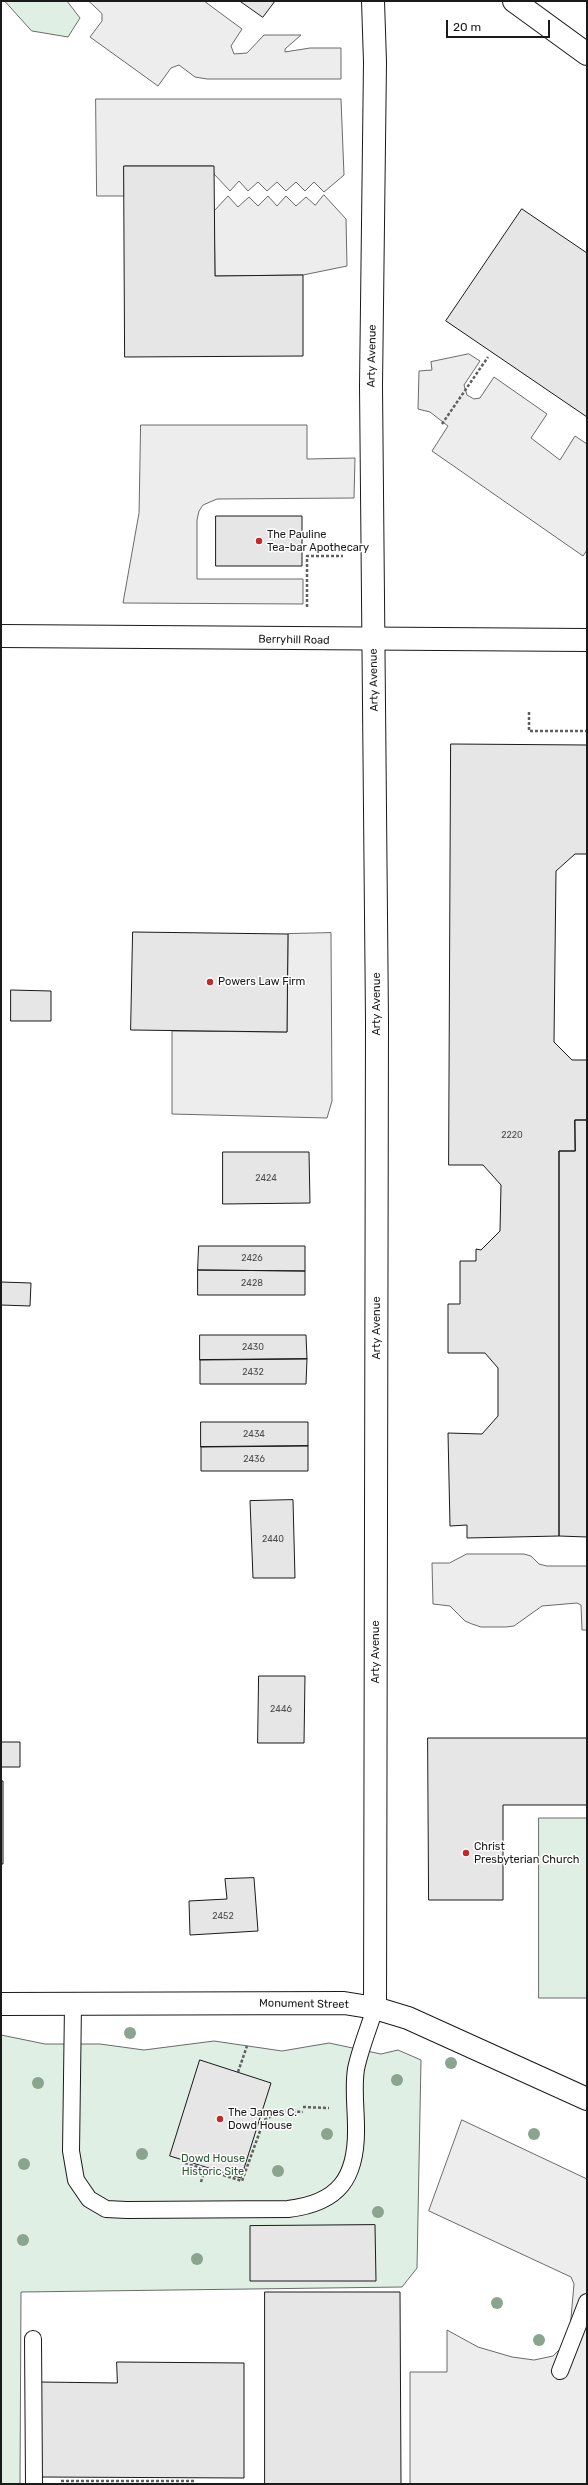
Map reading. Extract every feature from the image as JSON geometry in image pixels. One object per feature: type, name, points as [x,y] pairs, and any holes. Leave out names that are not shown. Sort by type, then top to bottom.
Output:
[{"type":"street","name":"Arty Avenue","points":[[373,1],[375,62],[371,386],[377,1021],[375,2008]]},
{"type":"street","points":[[514,1],[587,54]]},
{"type":"street","name":"Berryhill Road","points":[[1,636],[373,640],[587,640]]},
{"type":"street","name":"Monument Street","points":[[1,2004],[73,2005],[344,2003],[375,2008],[408,2018],[587,2099]]},
{"type":"lane","points":[[73,2005],[70,2151],[76,2180],[89,2199],[106,2208],[127,2210],[288,2209],[310,2206],[334,2195],[347,2176],[355,2154],[356,2069],[375,2008]]},
{"type":"lane","points":[[560,2371],[587,2302]]},
{"type":"lane","points":[[33,2339],[34,2482]]},
{"type":"path","points":[[442,424],[488,357]]},
{"type":"path","points":[[307,607],[307,556],[348,556]]},
{"type":"path","points":[[529,712],[529,731],[587,732]]},
{"type":"path","points":[[238,2072],[247,2046]]},
{"type":"path","points":[[185,2164],[242,2181],[264,2120],[282,2111],[303,2112]]},
{"type":"path","points":[[201,2186],[205,2169]]},
{"type":"path","points":[[34,2482],[196,2481]]},
{"type":"green space","points":[[5,1],[67,1],[80,18],[68,37],[32,31]]},
{"type":"green space","points":[[539,1818],[587,1818],[587,1998],[539,1998]]},
{"type":"green space","name":"Dowd House Historic Site","points":[[1,2035],[45,2044],[100,2044],[144,2050],[214,2041],[282,2051],[329,2043],[381,2054],[398,2050],[421,2060],[417,2268],[402,2287],[21,2292],[20,2484],[1,2484]]},
{"type":"shaded area","points":[[89,1],[204,1],[242,29],[231,46],[234,54],[247,53],[264,35],[301,35],[285,49],[285,52],[310,48],[341,48],[341,79],[207,79],[195,77],[179,65],[171,68],[158,86],[90,37],[102,21],[102,14]]},
{"type":"shaded area","points":[[96,99],[341,99],[344,175],[324,192],[314,182],[305,191],[296,182],[286,191],[277,182],[267,191],[258,182],[248,191],[239,181],[230,191],[214,174],[213,166],[125,166],[125,196],[97,196]]},
{"type":"shaded area","points":[[324,195],[346,219],[347,266],[303,275],[215,276],[214,211],[228,196],[238,207],[249,197],[258,206],[268,196],[277,206],[286,196],[296,206],[306,197],[315,205]]},
{"type":"shaded area","points":[[469,354],[480,361],[464,385],[467,395],[474,399],[480,398],[494,377],[547,414],[531,438],[560,460],[575,436],[587,444],[587,550],[583,556],[432,451],[448,426],[430,412],[418,409],[419,371],[432,370],[431,362]]},
{"type":"shaded area","points":[[141,425],[307,425],[307,459],[355,458],[354,498],[217,499],[203,505],[199,511],[197,520],[197,579],[303,579],[303,604],[123,603],[139,513]]},
{"type":"shaded area","points":[[331,933],[332,1101],[327,1118],[172,1114],[172,1031],[287,1032],[288,934]]},
{"type":"shaded area","points":[[467,1554],[524,1554],[531,1556],[539,1564],[547,1566],[587,1566],[587,1630],[582,1630],[581,1605],[577,1603],[542,1606],[514,1626],[506,1627],[481,1627],[465,1621],[450,1606],[433,1604],[432,1563],[449,1563]]},
{"type":"shaded area","points":[[462,2120],[587,2179],[587,2484],[410,2484],[410,2372],[447,2372],[447,2330],[478,2347],[512,2357],[534,2360],[553,2356],[563,2346],[570,2329],[574,2284],[571,2277],[429,2211]]},
{"type":"building","points":[[240,1],[275,1],[263,17]]},
{"type":"building","points":[[124,166],[214,166],[215,276],[303,275],[303,356],[125,357]]},
{"type":"building","points":[[522,209],[587,253],[587,417],[446,321]]},
{"type":"building","name":"The Pauline Tea-bar Apothecary","points":[[216,516],[302,516],[302,566],[216,566]]},
{"type":"building","points":[[451,744],[587,745],[587,854],[575,854],[556,871],[554,1042],[572,1060],[587,1060],[587,1120],[575,1120],[575,1151],[559,1151],[559,1536],[467,1538],[467,1525],[450,1526],[448,1433],[482,1434],[498,1416],[498,1368],[485,1353],[448,1353],[448,1304],[460,1304],[460,1261],[476,1261],[476,1249],[481,1250],[500,1231],[501,1185],[483,1165],[449,1165]]},
{"type":"building","name":"Powers Law Firm","points":[[133,932],[288,934],[287,1032],[131,1030]]},
{"type":"building","points":[[11,990],[51,991],[51,1021],[11,1021]]},
{"type":"building","points":[[575,1120],[587,1120],[587,1537],[559,1536],[559,1151],[575,1151]]},
{"type":"building","points":[[223,1152],[309,1152],[310,1203],[223,1204]]},
{"type":"building","points":[[199,1246],[305,1246],[305,1271],[198,1270]]},
{"type":"building","points":[[198,1270],[305,1271],[305,1295],[198,1295]]},
{"type":"building","points":[[1,1282],[31,1283],[30,1306],[1,1305]]},
{"type":"building","points":[[200,1335],[306,1335],[307,1359],[200,1360]]},
{"type":"building","points":[[307,1359],[306,1384],[200,1384],[200,1360]]},
{"type":"building","points":[[201,1422],[308,1422],[308,1446],[201,1447]]},
{"type":"building","points":[[308,1446],[308,1471],[201,1471],[201,1447]]},
{"type":"building","points":[[293,1500],[295,1578],[253,1578],[250,1501]]},
{"type":"building","points":[[259,1676],[305,1676],[304,1743],[258,1743]]},
{"type":"building","name":"Christ Presbyterian Church","points":[[428,1738],[587,1738],[587,1805],[503,1805],[503,1900],[429,1900]]},
{"type":"building","points":[[1,1742],[20,1742],[20,1767],[1,1767]]},
{"type":"building","points":[[1,1781],[3,1781],[3,1864],[1,1864]]},
{"type":"building","points":[[254,1878],[258,1931],[190,1935],[189,1901],[227,1899],[225,1879]]},
{"type":"building","name":"The James C. Dowd House","points":[[200,2060],[271,2083],[241,2178],[170,2156]]},
{"type":"building","points":[[375,2225],[376,2281],[250,2281],[250,2226]]},
{"type":"building","points":[[265,2292],[400,2292],[401,2484],[265,2484]]},
{"type":"building","points":[[117,2362],[244,2363],[244,2478],[41,2477],[41,2382],[117,2383]]},
{"type":"place","name":"The Pauline Tea-bar Apothecary","points":[[259,541]]},
{"type":"place","name":"Powers Law Firm","points":[[210,982]]},
{"type":"place","name":"Christ Presbyterian Church","points":[[466,1853]]},
{"type":"place","name":"The James C. Dowd House","points":[[220,2119]]}]
